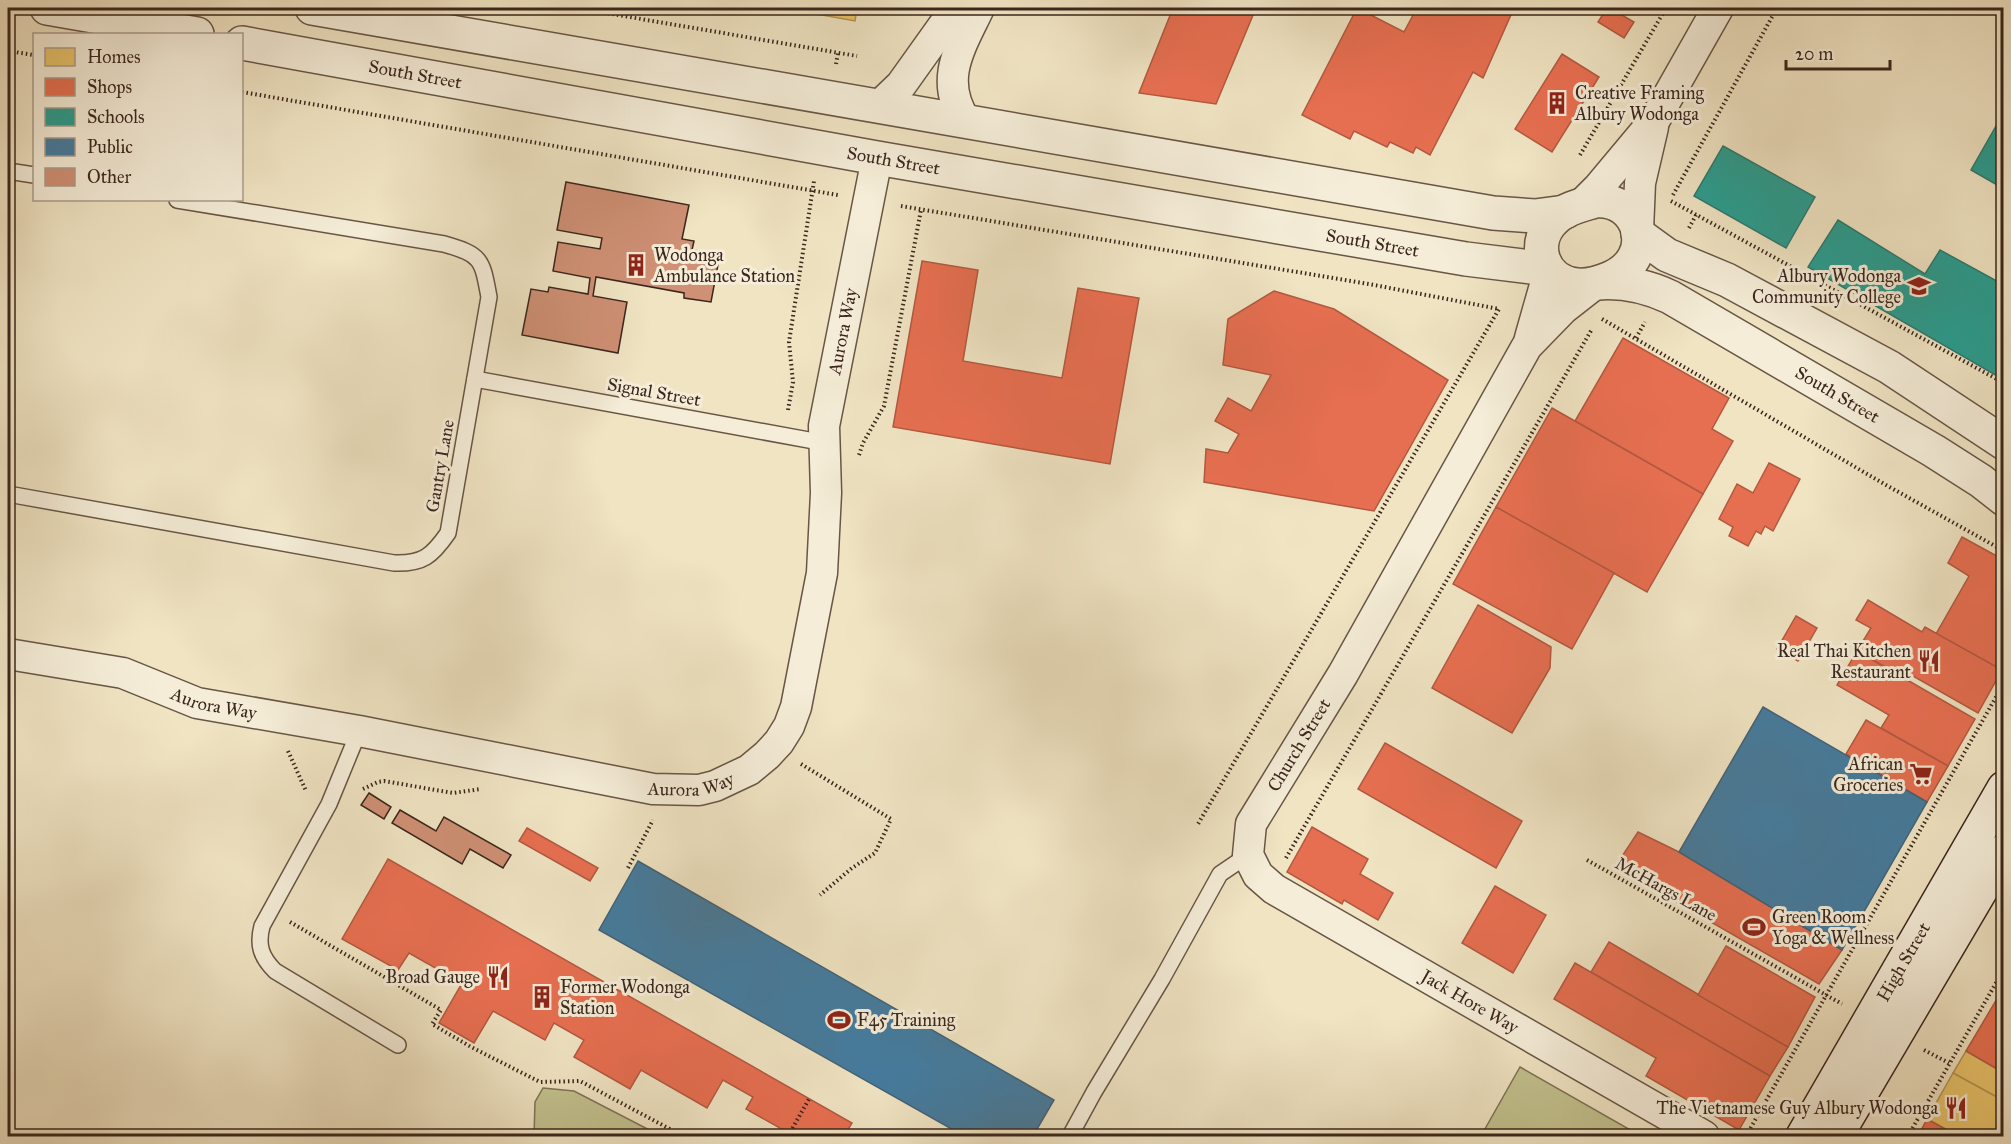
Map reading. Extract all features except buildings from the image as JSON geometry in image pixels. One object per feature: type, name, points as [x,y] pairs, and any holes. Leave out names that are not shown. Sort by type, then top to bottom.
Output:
[{"type":"street","points":[[47,8],[191,33]]},
{"type":"street","points":[[312,8],[1518,216],[1543,215],[1595,201],[1612,203],[1629,214],[1638,232],[1667,255],[1727,279],[1889,367],[2004,443]]},
{"type":"street","points":[[879,106],[901,85],[956,8]]},
{"type":"street","points":[[966,122],[954,97],[953,73],[961,45],[979,8]]},
{"type":"street","points":[[1654,121],[1640,183],[1637,253],[1629,267],[1613,277],[1588,285],[1569,284],[1556,278],[1544,262],[1542,246],[1552,221],[1588,199],[1654,121],[1718,8]]},
{"type":"street","name":"South Street","points":[[243,42],[877,158],[1414,250],[1548,270]]},
{"type":"street","points":[[629,112],[638,65]]},
{"type":"street","name":"Aurora Way","points":[[8,654],[123,673],[197,703],[360,731],[653,789],[699,790],[715,786],[749,770],[779,742],[789,726],[796,707],[822,573],[826,493],[824,426],[877,158]]},
{"type":"street","points":[[1202,213],[1212,165]]},
{"type":"street","points":[[1414,250],[1424,201]]},
{"type":"street","name":"Church Street","points":[[1248,855],[1251,824],[1343,674],[1527,346],[1548,270]]},
{"type":"street","name":"South Street","points":[[1597,283],[1618,282],[1639,285],[1670,297],[1934,451],[1981,481],[2004,500]]},
{"type":"street","name":"Church Street","points":[[1527,346],[1563,309],[1597,283]]},
{"type":"street","name":"High Street","points":[[1803,1137],[2004,788]]},
{"type":"street","name":"High Street","points":[[1836,1137],[2004,851]]},
{"type":"street","name":"Jack Hore Way","points":[[1248,855],[1258,875],[1274,889],[1704,1137]]},
{"type":"lane","points":[[8,171],[33,176]]},
{"type":"lane","name":"Gantry Lane","points":[[8,494],[394,563],[423,560],[432,554],[448,533],[489,297],[480,262],[471,252],[444,244],[183,201]]},
{"type":"lane","name":"Signal Street","points":[[475,379],[825,443]]},
{"type":"lane","points":[[360,731],[329,804],[262,926],[259,938],[260,948],[265,961],[275,971],[398,1045]]},
{"type":"lane","points":[[1070,1137],[1220,874],[1248,855]]},
{"type":"path","points":[[577,8],[857,56]]},
{"type":"path","points":[[1604,180],[1569,174],[1666,8]]},
{"type":"path","points":[[1671,201],[1777,8]]},
{"type":"path","points":[[8,51],[33,56]]},
{"type":"path","points":[[243,92],[812,192],[1369,284],[1499,309],[1198,824]]},
{"type":"path","points":[[1640,183],[1655,185],[1671,201],[2004,383]]},
{"type":"path","points":[[783,435],[793,382],[789,342],[812,192]]},
{"type":"path","points":[[857,463],[863,443],[884,406],[921,210]]},
{"type":"path","points":[[1599,317],[1886,485],[2004,551]]},
{"type":"path","points":[[1286,859],[1593,328]]},
{"type":"path","points":[[1746,1137],[2004,683]]},
{"type":"path","points":[[792,759],[891,819],[875,853],[852,868],[820,895]]},
{"type":"path","points":[[360,790],[384,781],[453,793],[466,793],[486,787]]},
{"type":"path","points":[[628,868],[654,819]]},
{"type":"path","name":"McHargs Lane","points":[[1587,860],[1826,995]]},
{"type":"path","points":[[294,911],[288,921],[441,1010],[432,1024],[540,1082],[580,1081],[683,1137]]},
{"type":"path","points":[[1908,1137],[2004,969]]},
{"type":"path","points":[[788,1137],[809,1099]]},
{"type":"shaded area","points":[[1520,1067],[1641,1136],[1481,1136]]},
{"type":"shaded area","points":[[543,1088],[574,1091],[661,1136],[534,1136],[535,1102]]},
{"type":"place","name":"Creative Framing Albury Wodonga","points":[[1557,103]]},
{"type":"place","name":"Wodonga Ambulance Station","points":[[636,265]]},
{"type":"place","name":"Albury Wodonga Community College","points":[[1919,286]]},
{"type":"place","name":"Real Thai Kitchen Restaurant","points":[[1929,661]]},
{"type":"place","name":"African Groceries","points":[[1921,774]]},
{"type":"place","name":"Green Room Yoga & Wellness","points":[[1754,927]]},
{"type":"place","name":"Broad Gauge","points":[[498,977]]},
{"type":"place","name":"Former Wodonga Station","points":[[542,997]]},
{"type":"place","name":"F45 Training","points":[[839,1020]]},
{"type":"place","name":"The Vietnamese Guy Albury Wodonga","points":[[1956,1108]]}]
